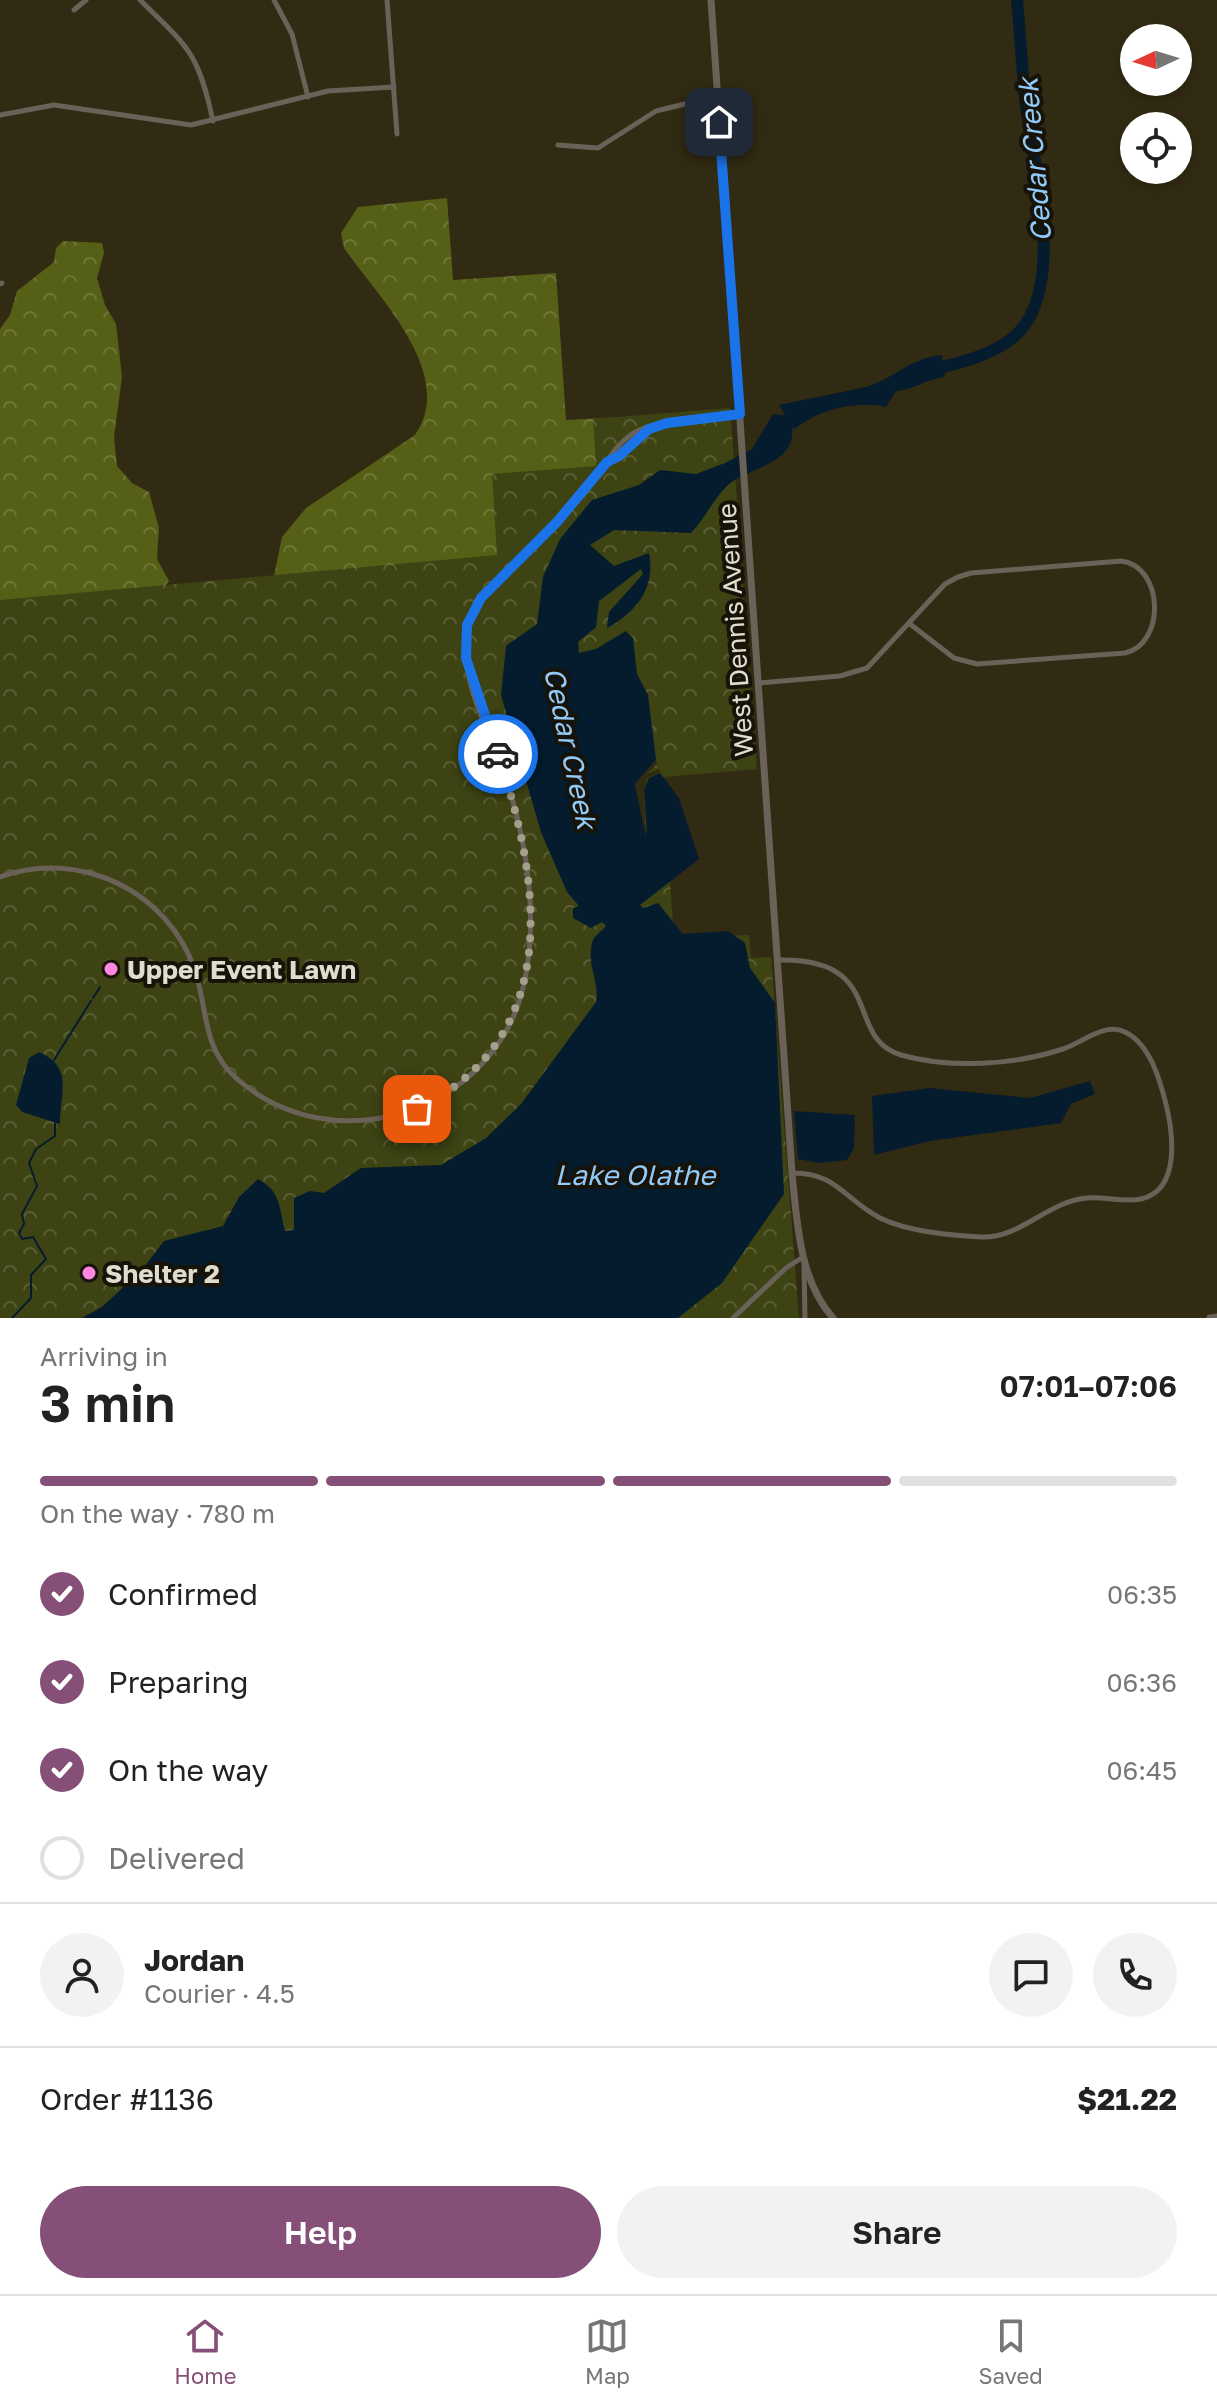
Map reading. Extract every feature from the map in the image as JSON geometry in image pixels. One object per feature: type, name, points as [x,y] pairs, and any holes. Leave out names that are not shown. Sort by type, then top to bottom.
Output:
[{"type":"street","points":[[74,10],[86,0]]},
{"type":"street","points":[[140,0],[197,61],[213,121]]},
{"type":"street","points":[[274,0],[292,34],[308,97]]},
{"type":"street","points":[[387,0],[397,134]]},
{"type":"street","name":"West Dennis Avenue","points":[[711,0],[792,1173],[804,1256],[815,1291],[833,1318]]},
{"type":"street","points":[[0,115],[54,105],[171,125],[213,121],[348,89],[394,87]]},
{"type":"street","points":[[558,145],[598,148],[656,111],[718,96]]},
{"type":"street","points":[[0,877],[40,868],[75,868],[111,879],[142,897],[166,920],[188,953],[199,985],[207,1032],[220,1060],[236,1078],[278,1108],[319,1120],[361,1122],[417,1109],[459,1085],[486,1060],[506,1032],[523,990],[530,942],[522,840],[504,772],[469,674],[465,643],[467,625],[492,584],[557,522],[607,462],[619,456],[649,429],[667,423],[740,414]]},
{"type":"street","points":[[759,683],[858,672],[881,657],[945,584],[971,573],[1113,562],[1136,565],[1151,585],[1152,634],[1136,651],[977,664],[954,658],[910,624]]},
{"type":"street","points":[[779,960],[818,964],[844,977],[859,994],[873,1034],[887,1048],[903,1055],[945,1061],[1008,1061],[1062,1050],[1103,1031],[1126,1033],[1136,1039],[1153,1065],[1171,1131],[1168,1172],[1153,1194],[1140,1200],[1090,1197],[1066,1202],[994,1237],[897,1224],[866,1209],[828,1179],[792,1173]]},
{"type":"street","points":[[733,1318],[786,1268],[804,1256]]},
{"type":"street","points":[[804,1256],[805,1318]]},
{"type":"street","points":[[1210,1318],[1217,1317]]},
{"type":"green space","points":[[447,198],[453,280],[556,273],[566,420],[624,417],[631,431],[484,584],[274,576],[282,537],[306,508],[415,435],[425,412],[427,387],[420,362],[393,313],[344,248],[341,233],[358,207]]},
{"type":"green space","points":[[63,241],[102,243],[104,253],[97,278],[105,305],[116,324],[122,377],[114,437],[117,466],[132,483],[149,492],[159,528],[157,559],[169,581],[156,596],[0,607],[0,329],[10,315],[17,291],[54,262],[56,248]]},
{"type":"green space","name":"Lake Olathe","points":[[730,408],[757,769],[663,777],[674,939],[749,935],[751,958],[771,957],[799,1318],[0,1318],[0,600],[497,555],[492,474],[596,466],[593,419]]},
{"type":"water","name":"Lake Olathe","points":[[942,355],[945,377],[896,391],[886,407],[862,405],[837,408],[794,429],[792,427],[786,450],[778,458],[733,481],[691,533],[614,530],[590,545],[614,566],[649,553],[649,577],[642,598],[607,628],[609,612],[643,574],[641,569],[599,601],[596,627],[578,642],[579,653],[596,649],[626,631],[633,638],[637,674],[648,695],[656,760],[635,784],[647,833],[644,789],[649,778],[660,773],[679,798],[699,859],[640,905],[643,908],[658,903],[683,934],[728,931],[745,943],[750,968],[775,1003],[784,1194],[722,1283],[678,1318],[82,1318],[102,1307],[141,1271],[164,1241],[223,1226],[239,1197],[258,1179],[275,1195],[285,1231],[294,1230],[294,1198],[310,1191],[324,1193],[361,1168],[441,1165],[486,1138],[521,1104],[596,1002],[591,948],[594,938],[606,926],[602,922],[591,928],[573,918],[573,908],[579,906],[567,892],[541,832],[501,695],[506,646],[537,624],[543,577],[560,539],[592,500],[639,485],[660,470],[696,474],[752,449],[773,414],[785,415],[779,405],[866,387],[921,360]]},
{"type":"water","points":[[39,1052],[50,1058],[61,1073],[60,1124],[22,1112],[16,1105],[29,1058]]},
{"type":"water","points":[[1090,1081],[1095,1094],[1071,1104],[1061,1123],[930,1141],[874,1155],[872,1096],[930,1088],[1030,1098]]},
{"type":"water","points":[[794,1111],[855,1115],[854,1148],[847,1160],[819,1163],[798,1159]]},
{"type":"pier","points":[[656,760],[657,764],[647,774],[659,769],[660,773],[647,778],[644,789],[646,838],[635,784]]},
{"type":"waterway","name":"Cedar Creek","points":[[930,370],[1002,346],[1028,320],[1039,292],[1043,226],[1025,98],[1017,0]]},
{"type":"waterway","points":[[93,998],[100,987]]},
{"type":"waterway","points":[[54,1060],[91,1001]]},
{"type":"waterway","points":[[12,1318],[31,1298],[31,1275],[46,1259],[33,1237],[22,1239],[19,1233],[24,1224],[22,1214],[37,1186],[29,1163],[36,1149],[55,1136],[55,1123]]},
{"type":"way so far","points":[[417,1109],[459,1085],[486,1060],[506,1032],[523,990],[530,942],[526,870],[519,825],[498,754]]},
{"type":"place","name":"Upper Event Lawn","points":[[111,969]]},
{"type":"place","name":"Shelter 2","points":[[89,1273]]},
{"type":"route","points":[[498,754],[473,688],[466,658],[467,625],[481,598],[557,522],[607,462],[644,437],[649,429],[667,423],[740,414],[719,122]]}]
